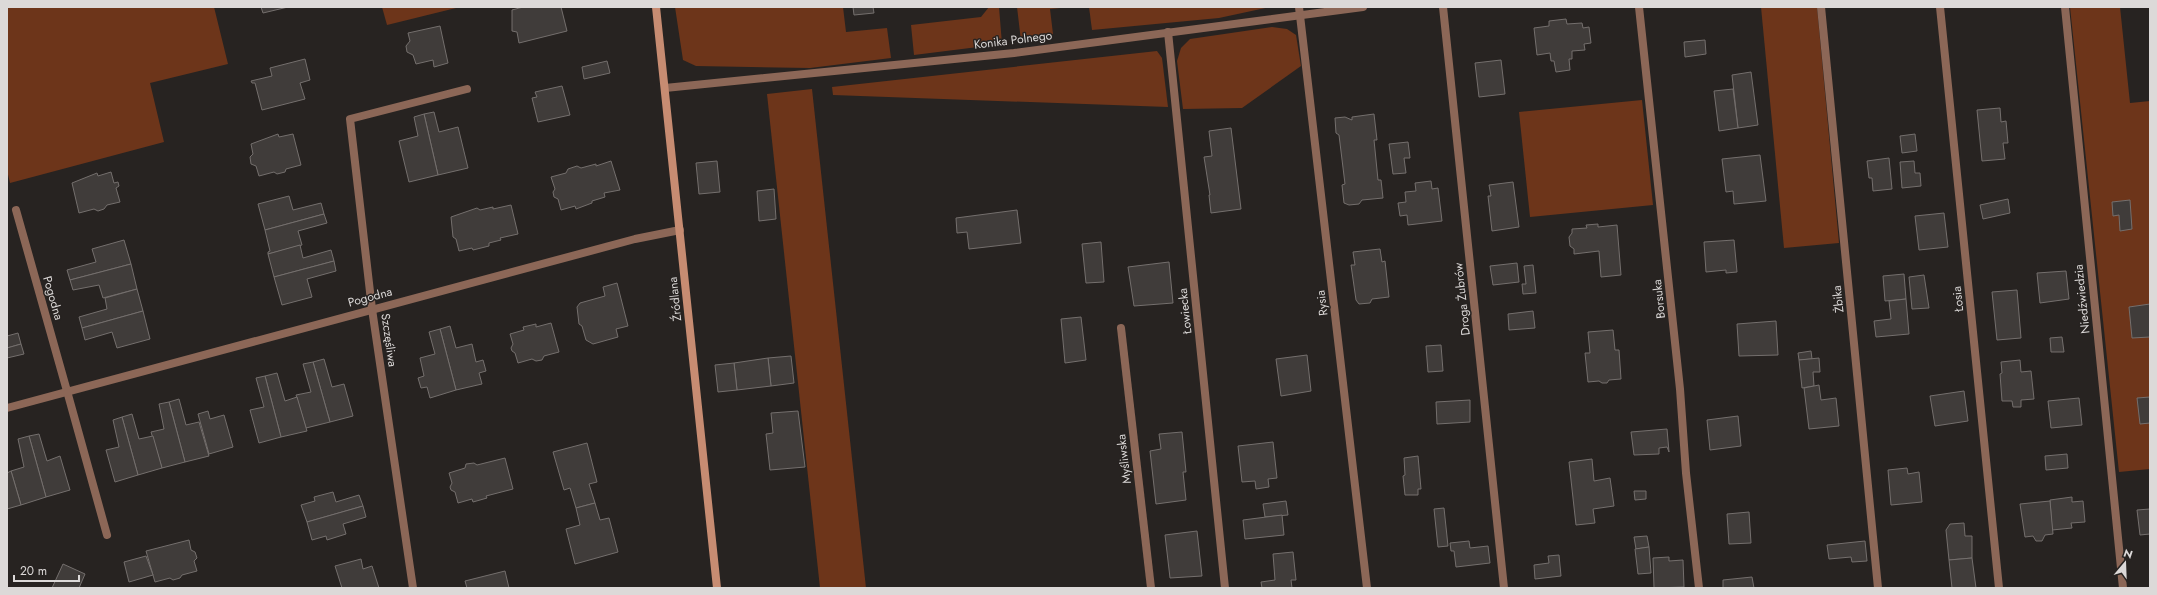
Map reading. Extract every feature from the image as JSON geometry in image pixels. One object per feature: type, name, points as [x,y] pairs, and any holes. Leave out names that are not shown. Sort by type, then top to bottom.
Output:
[{"type":"main road","name":"Źródlana","points":[[656,7],[717,588]]},
{"type":"street","name":"Rysia","points":[[1300,7],[1368,588]]},
{"type":"street","name":"Konika Polnego","points":[[665,88],[1014,53],[1363,7]]},
{"type":"street","name":"Droga Żubrów","points":[[1443,7],[1504,588]]},
{"type":"street","name":"Borsuka","points":[[1639,7],[1680,389],[1686,473],[1699,588]]},
{"type":"street","name":"Żbika","points":[[1822,7],[1878,588]]},
{"type":"street","name":"Łosia","points":[[1940,7],[1999,588]]},
{"type":"street","name":"Niedźwiedzia","points":[[2065,7],[2123,588]]},
{"type":"street","name":"Łowiecka","points":[[1168,32],[1225,588]]},
{"type":"street","name":"Szczęśliwa","points":[[413,588],[372,309],[350,119],[467,89]]},
{"type":"street","name":"Pogodna","points":[[16,210],[107,535]]},
{"type":"street","name":"Pogodna","points":[[7,408],[634,239],[680,230]]},
{"type":"street","name":"Myśliwska","points":[[1121,328],[1151,588]]},
{"type":"shaded area","points":[[7,7],[214,7],[228,64],[150,83],[164,142],[10,183],[7,170]]},
{"type":"shaded area","points":[[382,7],[456,7],[456,8],[387,25]]},
{"type":"shaded area","points":[[675,7],[843,7],[846,32],[887,28],[891,58],[810,68],[696,66],[683,60]]},
{"type":"shaded area","points":[[989,7],[999,7],[1002,44],[914,55],[911,25],[981,17]]},
{"type":"shaded area","points":[[1017,7],[1071,7],[1050,9],[1053,34],[1021,41]]},
{"type":"shaded area","points":[[1089,7],[1270,7],[1219,18],[1092,30]]},
{"type":"shaded area","points":[[1761,7],[1817,7],[1839,243],[1784,248]]},
{"type":"shaded area","points":[[2070,7],[2120,7],[2130,103],[2150,101],[2150,469],[2119,472]]},
{"type":"shaded area","points":[[1272,27],[1287,29],[1296,35],[1301,66],[1242,108],[1183,109],[1177,61],[1181,48],[1190,39]]},
{"type":"shaded area","points":[[1157,51],[1162,58],[1168,107],[833,95],[832,87]]},
{"type":"shaded area","points":[[812,89],[866,588],[820,588],[767,94]]},
{"type":"shaded area","points":[[1642,100],[1653,205],[1530,217],[1519,112]]},
{"type":"building","points":[[261,7],[288,7],[263,13]]},
{"type":"building","points":[[523,7],[561,7],[567,31],[519,43],[517,32],[512,31],[512,10]]},
{"type":"building","points":[[853,7],[873,7],[874,13],[854,15]]},
{"type":"building","points":[[1566,19],[1567,24],[1582,23],[1583,28],[1589,27],[1591,43],[1584,44],[1585,50],[1572,51],[1572,59],[1569,59],[1570,70],[1556,72],[1554,61],[1551,61],[1550,53],[1537,55],[1534,28],[1549,26],[1549,21]]},
{"type":"building","points":[[440,26],[448,63],[434,67],[433,60],[416,64],[413,55],[407,52],[406,46],[410,41],[408,33]]},
{"type":"building","points":[[1705,40],[1706,54],[1685,57],[1684,42]]},
{"type":"building","points":[[305,59],[310,80],[300,83],[305,99],[262,110],[255,83],[252,83],[251,81],[272,76],[270,68]]},
{"type":"building","points":[[1501,60],[1505,94],[1479,97],[1475,63]]},
{"type":"building","points":[[607,61],[610,73],[584,79],[582,67]]},
{"type":"building","points":[[1751,72],[1758,125],[1738,128],[1732,75]]},
{"type":"building","points":[[562,86],[570,115],[538,122],[532,98],[537,97],[535,92]]},
{"type":"building","points":[[1733,89],[1738,128],[1719,131],[1714,91]]},
{"type":"building","points":[[2000,108],[2001,122],[2006,121],[2008,143],[2003,143],[2005,159],[1982,161],[1977,110]]},
{"type":"building","points":[[434,112],[439,132],[458,127],[468,168],[438,175],[424,114]]},
{"type":"building","points":[[424,114],[438,175],[409,182],[399,141],[418,136],[414,117]]},
{"type":"building","points":[[1374,114],[1377,140],[1374,140],[1378,180],[1381,180],[1383,198],[1362,200],[1359,204],[1349,205],[1344,203],[1342,185],[1345,184],[1339,135],[1336,133],[1335,118],[1345,117],[1352,120],[1352,117]]},
{"type":"building","points":[[1231,128],[1241,209],[1211,213],[1210,195],[1204,157],[1212,156],[1209,131]]},
{"type":"building","points":[[278,134],[279,137],[293,134],[301,165],[286,169],[285,172],[277,174],[274,172],[259,176],[256,166],[251,164],[250,157],[253,154],[251,144]]},
{"type":"building","points":[[1915,134],[1917,151],[1902,153],[1900,136]]},
{"type":"building","points":[[1408,142],[1410,158],[1404,158],[1406,173],[1393,174],[1389,144]]},
{"type":"building","points":[[1760,155],[1766,201],[1734,204],[1733,191],[1726,192],[1722,159]]},
{"type":"building","points":[[1889,158],[1892,189],[1873,191],[1872,178],[1869,178],[1867,161]]},
{"type":"building","points":[[611,161],[620,190],[604,193],[605,197],[592,201],[592,203],[576,209],[575,206],[561,210],[558,199],[554,197],[553,192],[555,189],[551,177],[566,173],[568,169],[577,166],[581,168],[596,164],[596,166]]},
{"type":"building","points":[[717,161],[720,192],[699,194],[696,163]]},
{"type":"building","points":[[1914,161],[1915,173],[1920,173],[1921,186],[1902,188],[1900,162]]},
{"type":"building","points":[[111,172],[114,183],[118,182],[119,186],[116,188],[120,202],[107,205],[104,209],[98,211],[94,209],[79,213],[72,183],[97,173],[98,176]]},
{"type":"building","points":[[1431,181],[1432,189],[1438,188],[1442,221],[1408,225],[1407,215],[1400,216],[1398,203],[1406,202],[1405,192],[1416,191],[1415,183]]},
{"type":"building","points":[[1513,182],[1519,227],[1492,231],[1488,196],[1491,196],[1489,185]]},
{"type":"building","points":[[774,189],[776,219],[759,221],[757,191]]},
{"type":"building","points":[[289,196],[293,210],[321,203],[324,214],[265,230],[258,204]]},
{"type":"building","points":[[2008,199],[2010,213],[1983,219],[1980,205]]},
{"type":"building","points":[[2130,200],[2132,229],[2120,231],[2119,215],[2113,216],[2112,202]]},
{"type":"building","points":[[511,205],[518,234],[500,238],[501,240],[489,243],[489,246],[473,250],[472,248],[459,251],[456,239],[453,237],[451,217],[477,208],[480,210],[493,207],[493,209]]},
{"type":"building","points":[[1017,210],[1021,243],[969,249],[967,232],[957,233],[956,218]]},
{"type":"building","points":[[1944,213],[1948,247],[1919,250],[1915,216]]},
{"type":"building","points":[[324,214],[327,223],[298,231],[302,245],[268,254],[270,251],[265,230]]},
{"type":"building","points":[[1598,224],[1598,227],[1617,225],[1621,275],[1601,277],[1599,251],[1574,254],[1574,249],[1570,246],[1569,237],[1572,233],[1572,229],[1587,228],[1586,225]]},
{"type":"building","points":[[124,240],[131,264],[70,280],[67,270],[96,262],[92,249]]},
{"type":"building","points":[[1734,240],[1737,272],[1726,273],[1726,270],[1706,272],[1704,242]]},
{"type":"building","points":[[1101,242],[1104,282],[1086,283],[1082,244]]},
{"type":"building","points":[[300,245],[303,258],[331,250],[334,261],[274,277],[268,254]]},
{"type":"building","points":[[1380,249],[1382,262],[1385,261],[1389,297],[1372,299],[1370,303],[1359,304],[1356,300],[1351,265],[1355,265],[1353,252]]},
{"type":"building","points":[[334,261],[336,271],[307,279],[312,297],[282,305],[274,277]]},
{"type":"building","points":[[1169,262],[1173,303],[1134,306],[1128,267]]},
{"type":"building","points":[[1517,263],[1519,282],[1493,285],[1490,266]]},
{"type":"building","points":[[131,264],[137,289],[103,298],[99,285],[73,290],[70,280]]},
{"type":"building","points":[[1533,265],[1536,293],[1523,294],[1522,284],[1526,284],[1524,266]]},
{"type":"building","points":[[2066,271],[2069,299],[2040,303],[2037,273]]},
{"type":"building","points":[[1904,274],[1906,299],[1885,301],[1883,276]]},
{"type":"building","points":[[1924,275],[1929,308],[1912,309],[1909,277]]},
{"type":"building","points":[[617,283],[628,326],[616,329],[618,337],[593,344],[586,340],[582,326],[579,324],[577,307],[580,303],[605,296],[603,287]]},
{"type":"building","points":[[137,289],[143,311],[82,328],[79,317],[107,309],[105,298]]},
{"type":"building","points":[[2017,290],[2021,338],[1997,340],[1992,292]]},
{"type":"building","points":[[1906,299],[1909,334],[1876,337],[1874,321],[1891,319],[1889,301]]},
{"type":"building","points":[[2150,304],[2150,337],[2132,338],[2129,307]]},
{"type":"building","points":[[143,311],[150,339],[117,348],[112,332],[85,340],[82,328]]},
{"type":"building","points":[[1533,311],[1535,328],[1509,330],[1508,314]]},
{"type":"building","points":[[1081,317],[1086,360],[1065,363],[1061,319]]},
{"type":"building","points":[[1776,321],[1778,355],[1739,356],[1737,324]]},
{"type":"building","points":[[551,323],[559,352],[544,356],[542,360],[536,361],[532,359],[518,363],[515,353],[511,348],[513,344],[510,334],[524,330],[523,327],[536,324],[536,327]]},
{"type":"building","points":[[450,326],[456,348],[472,344],[476,362],[483,360],[486,371],[479,373],[482,384],[456,390],[440,329]]},
{"type":"building","points":[[440,329],[456,390],[430,398],[427,387],[421,388],[418,378],[424,376],[420,358],[435,354],[429,332]]},
{"type":"building","points":[[1613,330],[1615,350],[1619,350],[1621,379],[1609,380],[1607,383],[1602,383],[1599,381],[1588,382],[1585,353],[1590,353],[1588,332]]},
{"type":"building","points":[[18,333],[21,344],[7,348],[7,336]]},
{"type":"building","points":[[2062,337],[2064,352],[2051,352],[2050,338]]},
{"type":"building","points":[[21,344],[24,354],[7,358],[7,348]]},
{"type":"building","points":[[1441,345],[1443,371],[1428,372],[1426,346]]},
{"type":"building","points":[[1811,351],[1812,359],[1799,360],[1798,353]]},
{"type":"building","points":[[1307,355],[1311,391],[1281,396],[1276,359]]},
{"type":"building","points":[[791,356],[794,383],[771,386],[768,358]]},
{"type":"building","points":[[768,358],[771,386],[737,390],[734,363]]},
{"type":"building","points":[[1819,358],[1820,372],[1813,372],[1814,386],[1802,388],[1799,360]]},
{"type":"building","points":[[324,359],[332,387],[344,384],[353,416],[330,422],[313,362]]},
{"type":"building","points":[[2020,360],[2021,372],[2031,371],[2034,399],[2021,400],[2021,407],[2013,407],[2012,401],[2002,401],[2000,374],[2002,373],[2001,362]]},
{"type":"building","points":[[313,362],[330,422],[306,428],[296,395],[311,392],[303,364]]},
{"type":"building","points":[[734,363],[737,390],[718,392],[715,365]]},
{"type":"building","points":[[277,373],[285,401],[297,397],[307,431],[281,437],[265,376]]},
{"type":"building","points":[[265,376],[281,437],[259,443],[250,410],[264,407],[256,378]]},
{"type":"building","points":[[1819,385],[1821,400],[1836,398],[1839,426],[1809,429],[1804,388]]},
{"type":"building","points":[[1964,391],[1968,421],[1935,426],[1930,396]]},
{"type":"building","points":[[2150,397],[2150,423],[2140,424],[2137,398]]},
{"type":"building","points":[[2079,398],[2082,425],[2051,428],[2048,401]]},
{"type":"building","points":[[179,399],[186,425],[199,422],[209,456],[185,462],[169,402]]},
{"type":"building","points":[[1470,400],[1470,422],[1437,424],[1436,402]]},
{"type":"building","points":[[169,402],[185,462],[162,468],[151,432],[164,429],[159,404]]},
{"type":"building","points":[[208,411],[210,419],[224,415],[233,447],[209,454],[198,414]]},
{"type":"building","points":[[798,411],[805,467],[770,470],[766,434],[773,433],[771,413]]},
{"type":"building","points":[[132,414],[139,439],[153,436],[162,468],[138,475],[122,417]]},
{"type":"building","points":[[1738,416],[1741,446],[1710,450],[1707,420]]},
{"type":"building","points":[[122,417],[138,475],[115,482],[106,450],[119,447],[113,420]]},
{"type":"building","points":[[1667,429],[1669,452],[1667,447],[1659,448],[1659,454],[1634,455],[1631,432]]},
{"type":"building","points":[[1182,432],[1186,472],[1183,472],[1186,500],[1156,504],[1150,451],[1161,449],[1159,434]]},
{"type":"building","points":[[39,434],[47,461],[60,456],[70,490],[46,497],[29,436]]},
{"type":"building","points":[[29,436],[46,497],[21,505],[11,471],[24,467],[18,439]]},
{"type":"building","points":[[1273,442],[1277,478],[1268,479],[1269,487],[1256,489],[1255,481],[1242,482],[1238,446]]},
{"type":"building","points":[[587,443],[597,482],[589,484],[595,503],[576,508],[570,488],[564,490],[553,452]]},
{"type":"building","points":[[2067,454],[2068,468],[2046,470],[2045,456]]},
{"type":"building","points":[[1418,456],[1421,489],[1418,489],[1418,495],[1405,495],[1403,476],[1405,475],[1404,458]]},
{"type":"building","points":[[505,458],[513,489],[486,496],[487,498],[473,502],[472,499],[458,503],[455,492],[451,490],[450,487],[452,483],[449,473],[465,468],[466,464],[474,463],[477,465]]},
{"type":"building","points":[[1592,459],[1594,481],[1610,478],[1614,506],[1593,509],[1595,523],[1576,525],[1569,462]]},
{"type":"building","points":[[1907,468],[1908,474],[1919,472],[1922,502],[1891,505],[1888,470]]},
{"type":"building","points":[[11,471],[21,505],[7,509],[7,473]]},
{"type":"building","points":[[1634,491],[1646,491],[1646,499],[1635,500]]},
{"type":"building","points":[[333,492],[336,502],[359,495],[363,506],[307,522],[301,505],[315,501],[314,497]]},
{"type":"building","points":[[2072,497],[2072,502],[2083,501],[2085,522],[2071,523],[2072,528],[2052,530],[2050,500]]},
{"type":"building","points":[[1286,501],[1288,515],[1265,517],[1263,504]]},
{"type":"building","points":[[2050,501],[2053,534],[2045,535],[2042,541],[2036,541],[2033,536],[2025,537],[2020,504]]},
{"type":"building","points":[[595,503],[600,520],[609,518],[618,552],[575,564],[566,529],[580,525],[576,508]]},
{"type":"building","points":[[363,506],[366,517],[343,524],[346,534],[327,540],[326,536],[312,540],[307,522]]},
{"type":"building","points":[[1444,508],[1448,546],[1438,547],[1434,509]]},
{"type":"building","points":[[2150,509],[2150,534],[2140,535],[2137,510]]},
{"type":"building","points":[[1749,512],[1751,543],[1729,544],[1727,514]]},
{"type":"building","points":[[1282,515],[1284,535],[1245,539],[1243,520]]},
{"type":"building","points":[[1964,523],[1965,536],[1972,536],[1972,558],[1949,560],[1946,530],[1950,524]]},
{"type":"building","points":[[1197,531],[1202,576],[1170,578],[1165,535]]},
{"type":"building","points":[[1647,536],[1649,547],[1636,549],[1634,537]]},
{"type":"building","points":[[189,540],[191,550],[195,552],[197,558],[194,561],[197,571],[182,575],[180,578],[173,580],[170,578],[155,582],[146,551]]},
{"type":"building","points":[[1469,541],[1470,548],[1488,546],[1490,563],[1456,567],[1454,551],[1451,551],[1450,543]]},
{"type":"building","points":[[1865,541],[1867,561],[1852,562],[1851,557],[1829,559],[1827,545]]},
{"type":"building","points":[[1649,547],[1651,573],[1638,574],[1635,549]]},
{"type":"building","points":[[1293,552],[1296,580],[1291,580],[1292,588],[1262,588],[1261,582],[1275,580],[1273,554]]},
{"type":"building","points":[[1559,555],[1561,576],[1535,579],[1534,565],[1549,563],[1548,556]]},
{"type":"building","points":[[146,556],[153,575],[129,582],[124,562]]},
{"type":"building","points":[[1669,557],[1669,561],[1683,560],[1684,587],[1654,588],[1653,558]]},
{"type":"building","points":[[1972,558],[1976,588],[1952,588],[1949,560]]},
{"type":"building","points":[[361,559],[363,569],[372,566],[379,588],[342,588],[335,566]]},
{"type":"building","points":[[63,564],[85,574],[79,588],[52,588]]},
{"type":"building","points":[[505,571],[509,588],[467,588],[465,581]]},
{"type":"building","points":[[1752,577],[1754,588],[1723,588],[1723,580]]}]
